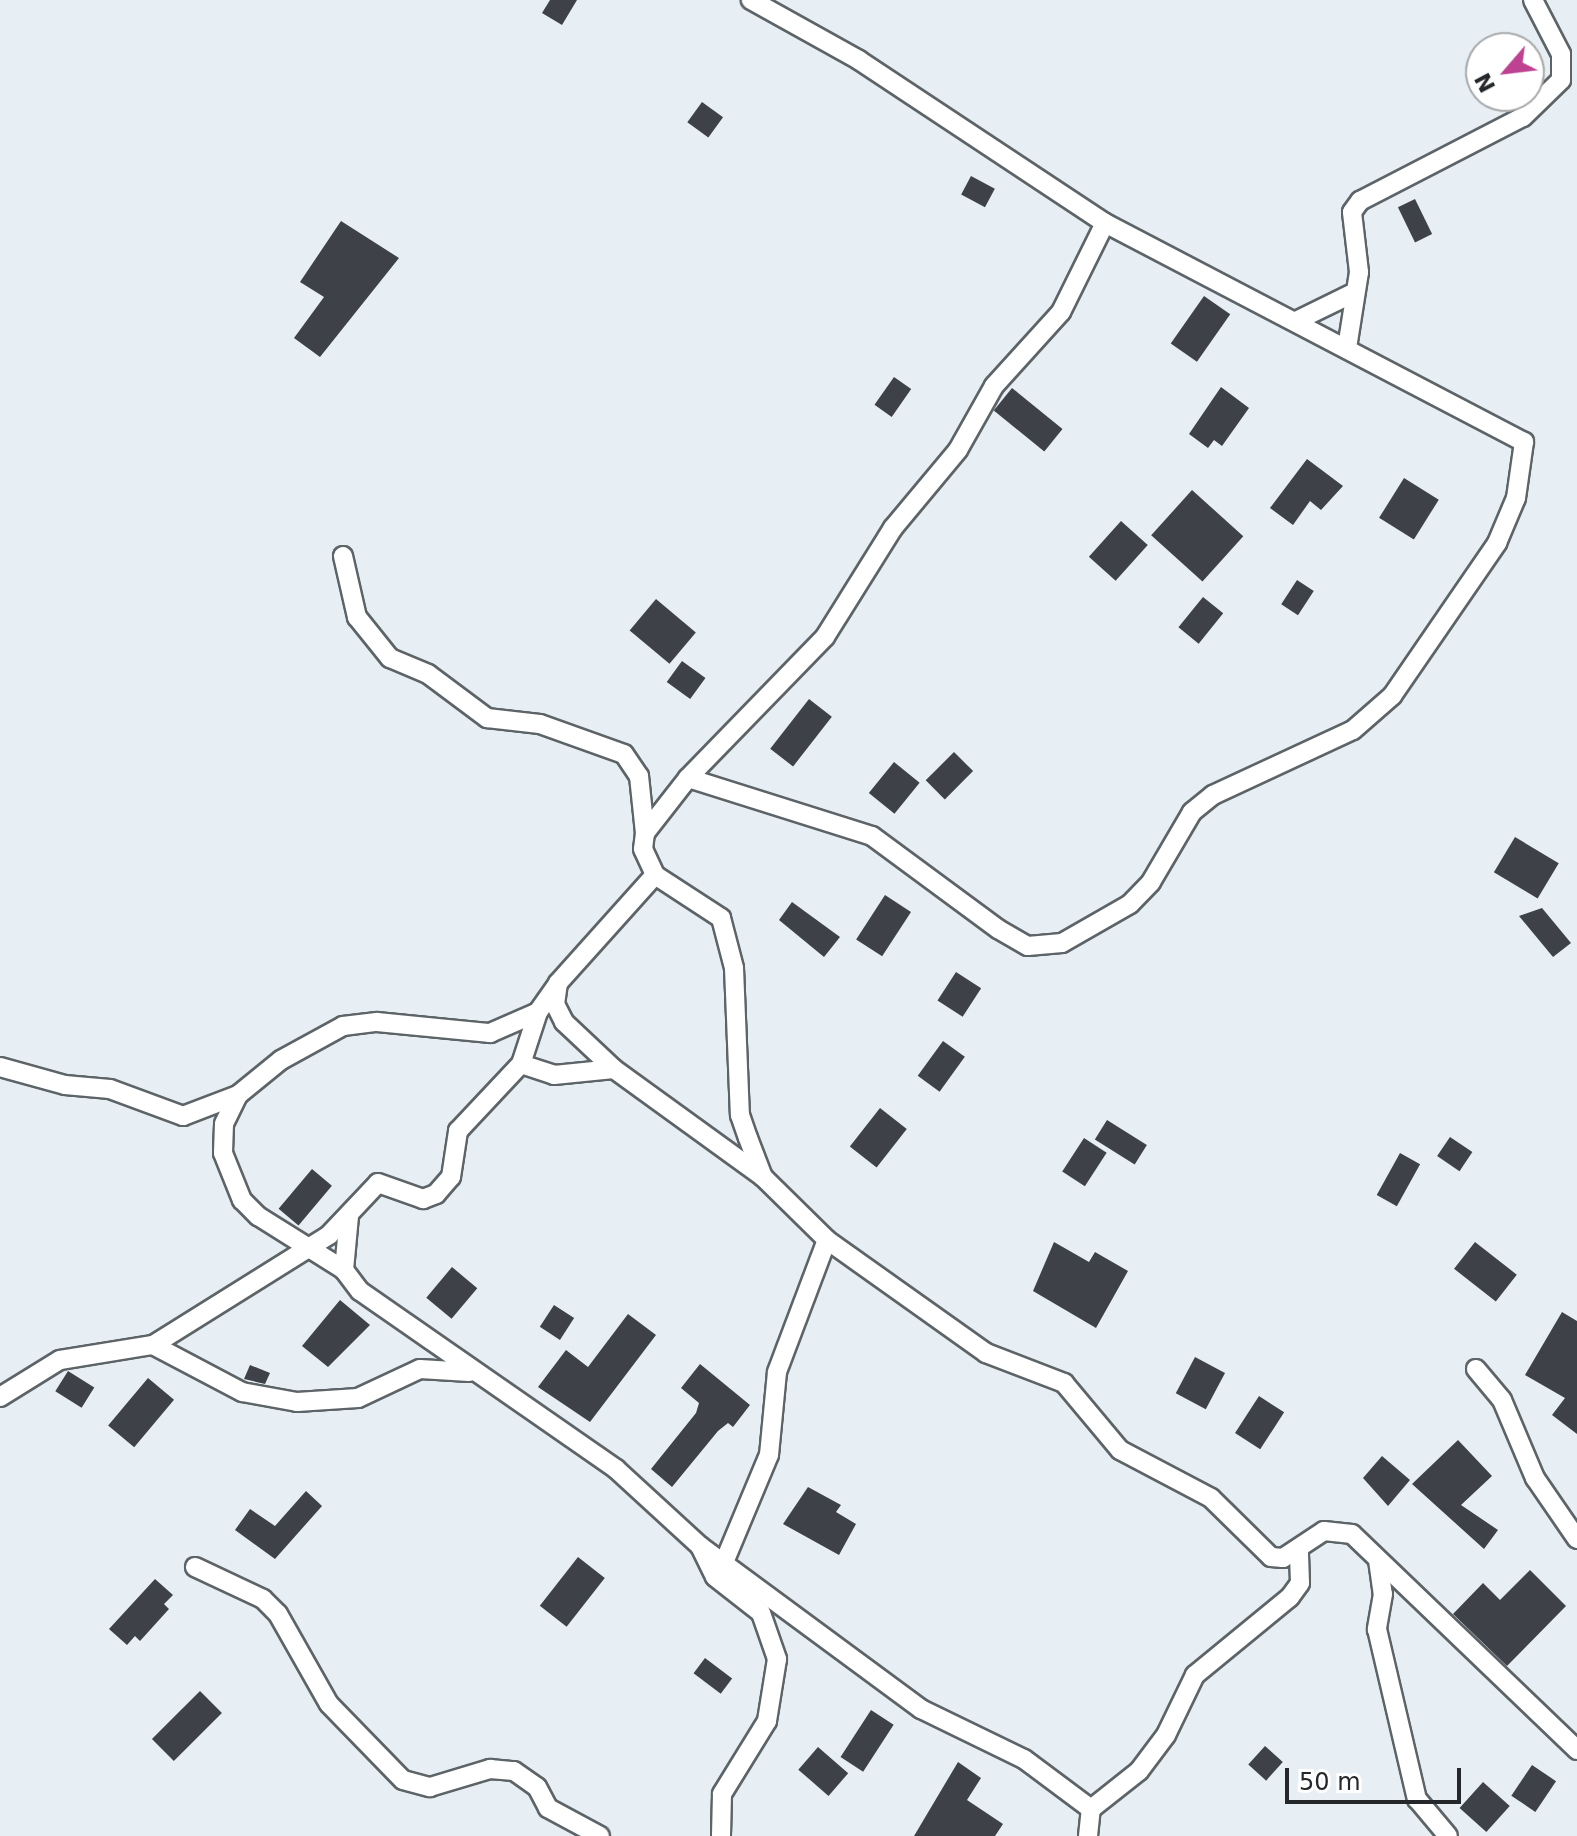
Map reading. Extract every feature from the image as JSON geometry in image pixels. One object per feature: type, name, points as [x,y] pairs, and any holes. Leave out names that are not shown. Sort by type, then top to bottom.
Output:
[{"type":"street","points":[[688,778],[872,836],[1028,946],[1062,943],[1130,904],[1151,882],[1192,812],[1225,789],[1353,730],[1392,696],[1497,543],[1516,498],[1524,442],[1298,320],[1105,223],[859,60],[751,0]]},
{"type":"street","points":[[1347,348],[1351,294],[1359,272],[1352,212],[1360,201],[1523,117],[1561,80],[1561,54],[1533,0]]},
{"type":"street","points":[[645,833],[688,778],[825,637],[893,528],[958,450],[994,386],[1061,312],[1105,223]]},
{"type":"street","points":[[1298,320],[1351,294]]},
{"type":"street","points":[[343,556],[357,617],[390,658],[428,674],[487,718],[540,724],[624,754],[639,776],[645,833],[643,849],[655,875],[711,909],[727,933],[740,1115],[763,1177]]},
{"type":"street","points":[[0,1397],[60,1360],[153,1345],[349,1216],[378,1183],[423,1199],[436,1194],[451,1177],[458,1131],[521,1064],[538,1012],[558,983],[655,875]]},
{"type":"street","points":[[558,983],[555,1004],[564,1022],[614,1069],[763,1177],[827,1240],[986,1353],[1064,1383],[1120,1450],[1211,1498],[1257,1549],[1283,1558],[1324,1531],[1340,1528],[1378,1560],[1577,1750]]},
{"type":"street","points":[[0,1067],[65,1085],[110,1089],[175,1116],[238,1095],[297,1050],[359,1022],[490,1033],[538,1012]]},
{"type":"street","points":[[521,1064],[554,1075],[614,1069]]},
{"type":"street","points":[[238,1095],[222,1138],[228,1172],[258,1216],[304,1248],[344,1270],[360,1291],[472,1373],[616,1469],[700,1546],[725,1560],[921,1709],[1024,1759],[1091,1809]]},
{"type":"street","points":[[344,1270],[349,1216]]},
{"type":"street","points":[[725,1560],[769,1455],[785,1344],[827,1240]]},
{"type":"street","points":[[153,1345],[242,1392],[297,1402],[358,1398],[420,1369],[472,1373]]},
{"type":"street","points":[[1476,1369],[1502,1400],[1535,1478],[1577,1539]]},
{"type":"street","points":[[700,1546],[715,1577],[761,1613],[776,1647],[771,1709],[722,1794],[721,1836]]},
{"type":"street","points":[[1088,1836],[1091,1809],[1139,1771],[1202,1667],[1290,1597],[1300,1583],[1299,1549]]},
{"type":"street","points":[[1378,1560],[1383,1594],[1377,1629],[1417,1799],[1448,1836]]},
{"type":"street","points":[[195,1567],[263,1599],[278,1614],[329,1704],[403,1780],[430,1787],[490,1769],[514,1771],[537,1787],[548,1808],[600,1836]]},
{"type":"building","points":[[550,0],[577,0],[562,25],[542,13]]},
{"type":"building","points":[[702,102],[723,117],[708,138],[687,122]]},
{"type":"building","points":[[971,176],[995,189],[985,207],[961,195]]},
{"type":"building","points":[[1415,199],[1432,234],[1415,242],[1398,207]]},
{"type":"building","points":[[341,221],[399,258],[320,357],[294,338],[324,297],[300,282]]},
{"type":"building","points":[[1204,296],[1230,314],[1197,362],[1171,344]]},
{"type":"building","points":[[894,377],[911,389],[892,417],[874,405]]},
{"type":"building","points":[[1221,387],[1249,408],[1222,446],[1214,440],[1208,448],[1189,434]]},
{"type":"building","points":[[1012,388],[1063,429],[1044,451],[994,411]]},
{"type":"building","points":[[1307,459],[1343,486],[1321,510],[1310,501],[1293,525],[1270,508]]},
{"type":"building","points":[[1404,478],[1439,500],[1414,540],[1379,518]]},
{"type":"building","points":[[1192,490],[1243,536],[1202,582],[1151,535]]},
{"type":"building","points":[[1121,521],[1148,545],[1116,581],[1089,557]]},
{"type":"building","points":[[1297,580],[1314,591],[1298,615],[1281,604]]},
{"type":"building","points":[[1203,597],[1223,613],[1199,644],[1178,627]]},
{"type":"building","points":[[656,599],[696,632],[669,664],[630,630]]},
{"type":"building","points":[[682,661],[705,678],[690,699],[667,682]]},
{"type":"building","points":[[809,699],[832,717],[793,766],[770,749]]},
{"type":"building","points":[[954,752],[973,771],[945,799],[926,780]]},
{"type":"building","points":[[894,762],[920,783],[894,814],[869,793]]},
{"type":"building","points":[[1515,837],[1559,863],[1538,898],[1494,872]]},
{"type":"building","points":[[885,895],[911,912],[882,956],[856,939]]},
{"type":"building","points":[[792,902],[840,937],[824,957],[779,920]]},
{"type":"building","points":[[1542,908],[1571,943],[1553,957],[1519,916]]},
{"type":"building","points":[[956,972],[981,988],[963,1017],[937,1001]]},
{"type":"building","points":[[943,1041],[965,1057],[940,1092],[918,1076]]},
{"type":"building","points":[[880,1108],[907,1129],[877,1168],[850,1147]]},
{"type":"building","points":[[1107,1120],[1147,1145],[1135,1164],[1095,1140]]},
{"type":"building","points":[[1450,1137],[1472,1152],[1460,1171],[1437,1156]]},
{"type":"building","points":[[1084,1138],[1107,1153],[1085,1186],[1062,1172]]},
{"type":"building","points":[[1400,1153],[1420,1164],[1397,1206],[1377,1195]]},
{"type":"building","points":[[312,1169],[332,1186],[298,1226],[279,1209]]},
{"type":"building","points":[[1054,1242],[1089,1262],[1095,1252],[1128,1271],[1096,1328],[1033,1291]]},
{"type":"building","points":[[1475,1242],[1517,1275],[1496,1301],[1454,1269]]},
{"type":"building","points":[[452,1267],[477,1288],[452,1319],[426,1298]]},
{"type":"building","points":[[340,1300],[370,1325],[328,1367],[302,1346]]},
{"type":"building","points":[[554,1305],[574,1318],[560,1340],[540,1327]]},
{"type":"building","points":[[1562,1312],[1577,1321],[1577,1434],[1552,1415],[1565,1398],[1525,1375]]},
{"type":"building","points":[[628,1314],[656,1335],[590,1422],[538,1387],[566,1350],[588,1367]]},
{"type":"building","points":[[1195,1357],[1225,1373],[1206,1409],[1176,1393]]},
{"type":"building","points":[[700,1364],[750,1405],[733,1427],[728,1423],[718,1431],[672,1487],[651,1469],[696,1413],[699,1403],[681,1388]]},
{"type":"building","points":[[250,1365],[270,1373],[265,1384],[244,1379]]},
{"type":"building","points":[[68,1371],[94,1387],[82,1408],[55,1391]]},
{"type":"building","points":[[148,1378],[174,1400],[134,1447],[108,1425]]},
{"type":"building","points":[[1259,1396],[1284,1412],[1260,1449],[1235,1433]]},
{"type":"building","points":[[1458,1440],[1492,1476],[1461,1505],[1498,1530],[1484,1549],[1412,1484]]},
{"type":"building","points":[[1382,1456],[1410,1480],[1388,1506],[1363,1478]]},
{"type":"building","points":[[808,1487],[841,1505],[836,1512],[856,1524],[839,1555],[783,1524]]},
{"type":"building","points":[[306,1491],[322,1506],[275,1559],[235,1530],[250,1509],[275,1526]]},
{"type":"building","points":[[578,1557],[605,1578],[567,1627],[540,1606]]},
{"type":"building","points":[[1530,1570],[1566,1606],[1507,1666],[1453,1614],[1483,1583],[1500,1600]]},
{"type":"building","points":[[155,1579],[173,1595],[164,1604],[169,1609],[140,1641],[135,1636],[127,1645],[109,1629]]},
{"type":"building","points":[[705,1658],[732,1678],[721,1694],[694,1673]]},
{"type":"building","points":[[200,1691],[222,1713],[174,1761],[152,1739]]},
{"type":"building","points":[[871,1710],[894,1725],[863,1772],[841,1757]]},
{"type":"building","points":[[1265,1746],[1283,1762],[1266,1781],[1248,1765]]},
{"type":"building","points":[[818,1747],[848,1773],[829,1796],[798,1770]]},
{"type":"building","points":[[958,1762],[981,1778],[967,1800],[1003,1824],[995,1836],[914,1836]]},
{"type":"building","points":[[1532,1765],[1556,1781],[1535,1812],[1511,1796]]},
{"type":"building","points":[[1483,1782],[1510,1806],[1486,1832],[1460,1808]]}]
